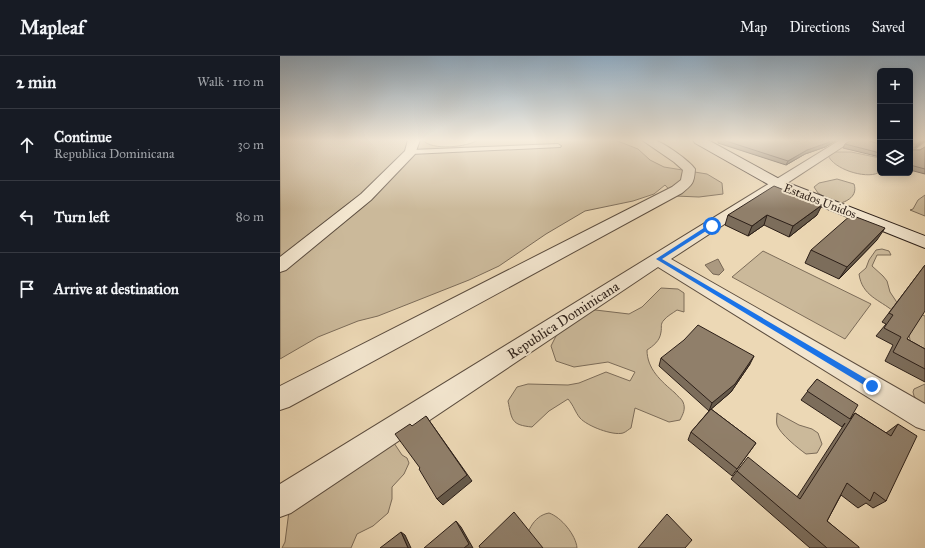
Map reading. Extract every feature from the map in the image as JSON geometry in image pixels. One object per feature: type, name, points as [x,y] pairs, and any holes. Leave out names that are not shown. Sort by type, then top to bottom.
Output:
[{"type":"street","points":[[280,266],[366,197],[397,163]]},
{"type":"street","points":[[280,400],[677,190],[688,182],[689,169],[682,163]]},
{"type":"street","name":"Estados Unidos","points":[[740,163],[778,184],[925,242]]},
{"type":"street","name":"Republica Dominicana","points":[[280,502],[658,259],[811,163]]},
{"type":"street","points":[[658,259],[925,418]]},
{"type":"shaded area","points":[[280,163],[656,163],[664,167],[707,174],[722,183],[723,194],[699,197],[675,196],[665,185],[654,194],[633,201],[585,211],[546,234],[499,266],[469,280],[378,316],[358,321],[318,337],[280,359]]},
{"type":"shaded area","points":[[834,163],[877,163],[877,173],[872,175],[858,174]]},
{"type":"shaded area","points":[[837,179],[854,184],[855,188],[851,198],[837,204],[818,193],[814,187],[819,183]]},
{"type":"shaded area","points":[[925,195],[925,216],[910,210],[913,209],[918,200]]},
{"type":"shaded area","points":[[882,249],[889,251],[891,255],[877,255],[872,266],[887,281],[890,292],[898,304],[925,316],[925,355],[910,343],[907,330],[896,314],[872,297],[864,288],[861,281],[859,274],[866,268],[869,260],[876,250]]},
{"type":"shaded area","points":[[763,251],[871,304],[845,339],[732,277]]},
{"type":"shaded area","points":[[718,259],[724,270],[719,275],[713,274],[705,265]]},
{"type":"shaded area","points":[[661,288],[678,289],[684,293],[684,312],[677,310],[663,321],[658,341],[647,350],[648,357],[652,369],[682,401],[684,409],[680,420],[669,422],[635,408],[631,428],[623,433],[613,433],[600,430],[583,421],[578,416],[568,399],[549,411],[532,427],[516,423],[510,413],[508,401],[517,387],[528,384],[568,385],[579,383],[606,372],[630,381],[635,372],[608,362],[574,367],[556,361],[551,346],[561,326],[587,309],[629,314],[642,307]]},
{"type":"shaded area","points":[[925,384],[925,410],[914,396],[913,392],[914,389]]},
{"type":"shaded area","points":[[777,413],[818,433],[822,444],[817,453],[806,454],[786,437],[777,425]]},
{"type":"shaded area","points":[[394,443],[402,455],[407,458],[409,463],[404,474],[392,487],[392,499],[388,513],[373,526],[357,534],[351,548],[282,548],[285,542],[289,511]]},
{"type":"shaded area","points":[[549,513],[563,522],[571,532],[577,548],[522,548],[528,532],[534,522],[543,515]]},
{"type":"building","points":[[913,163],[925,163],[925,169],[913,166]]},
{"type":"building","points":[[774,186],[822,205],[793,226],[767,215],[752,226],[728,215]]},
{"type":"building","points":[[851,215],[885,228],[847,267],[811,250]]},
{"type":"building","points":[[925,265],[925,311],[907,339],[925,349],[925,369],[893,352],[901,337],[884,328],[893,315],[889,313]]},
{"type":"building","points":[[698,325],[754,356],[735,384],[712,403],[661,358],[684,340]]},
{"type":"building","points":[[817,379],[858,405],[850,419],[807,391]]},
{"type":"building","points":[[711,409],[756,443],[737,469],[691,432]]},
{"type":"building","points":[[855,413],[891,436],[898,424],[917,436],[886,501],[874,492],[870,501],[847,483],[827,521],[859,548],[827,548],[737,471],[748,457],[800,499]]},
{"type":"building","points":[[426,416],[467,475],[437,499],[419,469],[420,468],[395,434],[410,424],[412,426]]},
{"type":"building","points":[[514,512],[543,548],[480,548],[479,546]]},
{"type":"building","points":[[667,514],[692,540],[685,548],[638,548]]},
{"type":"building","points":[[456,521],[469,544],[464,548],[424,548]]},
{"type":"building","points":[[401,532],[408,548],[380,548]]},
{"type":"route","points":[[712,226],[658,259],[872,386]]}]
